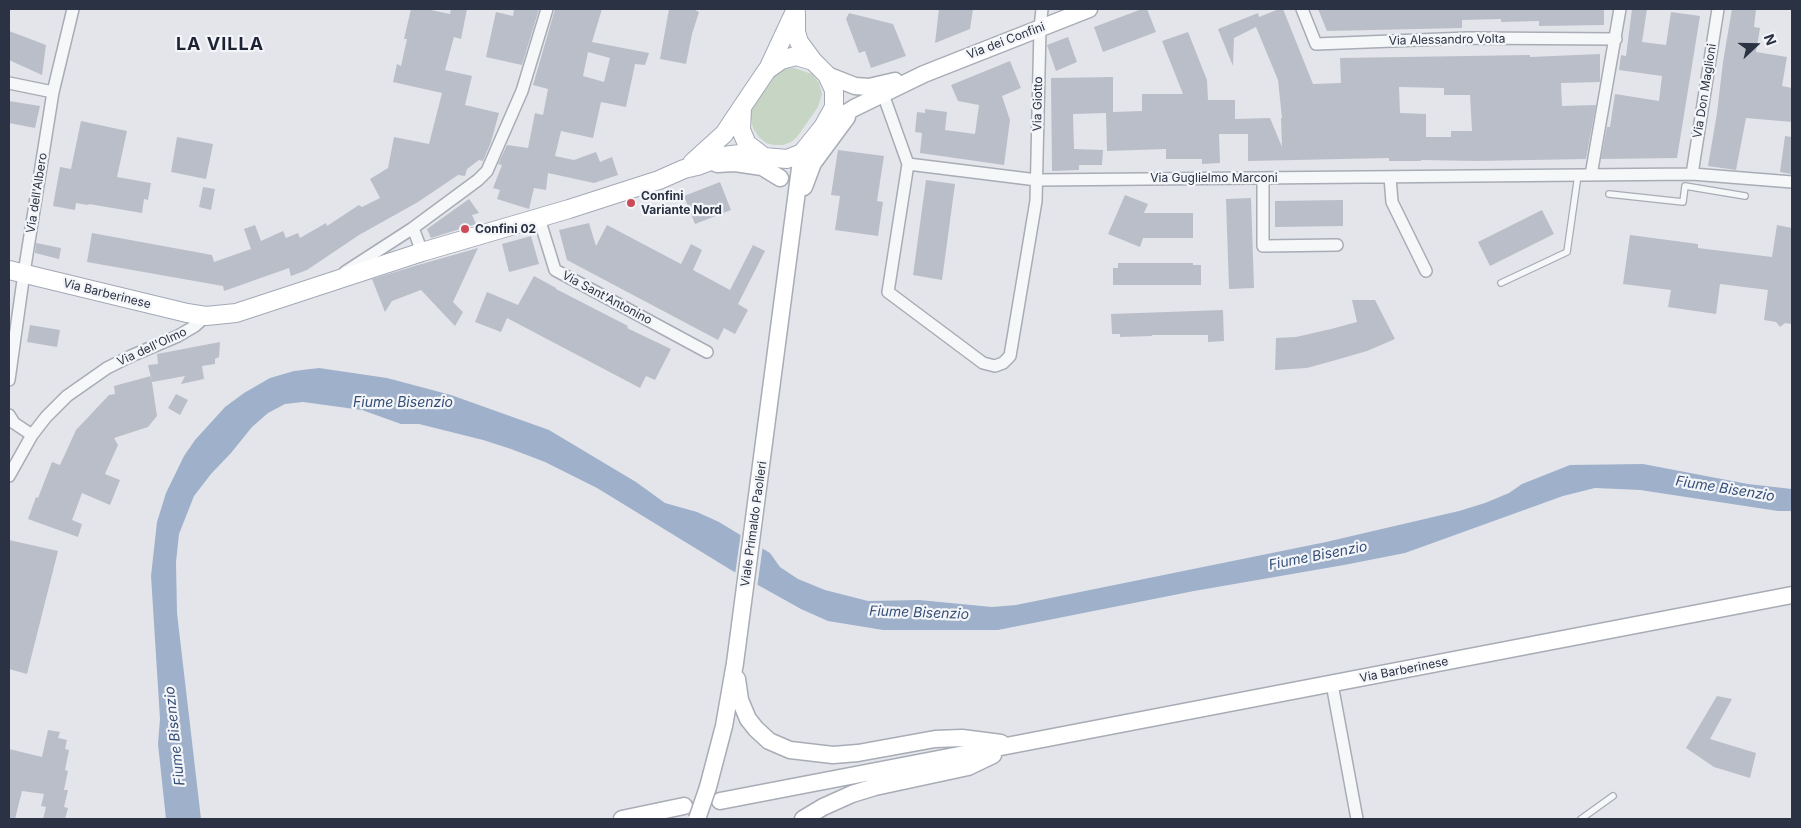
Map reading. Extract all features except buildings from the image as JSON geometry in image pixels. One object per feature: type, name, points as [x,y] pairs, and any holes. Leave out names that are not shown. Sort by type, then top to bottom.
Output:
[{"type":"main road","name":"Via dei Confini","points":[[823,128],[854,108],[924,74],[1089,9]]},
{"type":"main road","name":"Via dei Confini","points":[[796,10],[796,32],[799,42],[813,61],[827,75],[832,83],[835,99],[831,114],[823,128],[802,153]]},
{"type":"main road","points":[[691,168],[724,134],[767,70],[796,10]]},
{"type":"main road","points":[[767,70],[773,64],[788,57],[803,57],[813,61]]},
{"type":"main road","name":"Via dei Confini","points":[[827,75],[855,86],[869,87],[924,74]]},
{"type":"main road","points":[[742,107],[741,130],[748,144],[759,154]]},
{"type":"main road","points":[[793,226],[802,191],[813,163],[854,108]]},
{"type":"main road","points":[[206,316],[246,311],[422,252],[630,189],[724,156],[759,154],[787,159],[802,153]]},
{"type":"main road","name":"Viale Primaldo Paolieri","points":[[697,819],[724,726],[735,663],[802,153]]},
{"type":"main road","name":"Viale Primaldo Paolieri","points":[[759,154],[780,178],[789,197],[793,226]]},
{"type":"main road","points":[[691,168],[725,163],[744,164],[762,167],[780,178]]},
{"type":"main road","name":"Via Barberinese","points":[[16,271],[151,305],[206,316]]},
{"type":"main road","name":"Via Barberinese","points":[[1016,745],[1792,595]]},
{"type":"main road","points":[[735,663],[740,700],[748,719],[762,735],[776,745],[790,750],[833,755],[953,738],[1016,745]]},
{"type":"main road","points":[[720,800],[1016,745]]},
{"type":"main road","points":[[803,819],[823,807],[852,794],[875,787],[968,767],[1016,745]]},
{"type":"main road","points":[[622,819],[684,806]]},
{"type":"street","name":"Via dell'Albero","points":[[9,380],[16,271],[53,92],[73,9]]},
{"type":"street","points":[[328,284],[413,228],[478,180],[487,171],[522,91],[547,9]]},
{"type":"street","name":"Via Giotto","points":[[908,164],[888,292],[984,363],[995,366],[1003,363],[1010,356],[1036,201],[1042,9]]},
{"type":"street","name":"Via Alessandro Volta","points":[[1302,9],[1316,44],[1468,38],[1616,39]]},
{"type":"street","points":[[1591,175],[1620,9]]},
{"type":"street","name":"Via Don Maglioni","points":[[1692,174],[1718,9]]},
{"type":"street","points":[[9,84],[53,92]]},
{"type":"street","points":[[883,94],[908,164]]},
{"type":"street","name":"Via Guglielmo Marconi","points":[[908,164],[1037,180],[1692,174],[1792,182]]},
{"type":"street","points":[[1390,177],[1392,202],[1426,271]]},
{"type":"street","points":[[1263,178],[1263,246],[1337,245]]},
{"type":"street","name":"Via Sant'Antonino","points":[[539,218],[555,270],[707,352]]},
{"type":"street","points":[[413,228],[422,252]]},
{"type":"street","name":"Via dell'Olmo","points":[[9,476],[32,435],[60,403],[88,380],[130,356],[178,336],[196,326],[206,316]]},
{"type":"street","points":[[9,415],[14,423],[32,435]]},
{"type":"street","points":[[1332,684],[1357,819]]},
{"type":"lane","points":[[1501,283],[1566,252],[1578,175]]},
{"type":"lane","points":[[1609,194],[1683,202],[1685,186],[1745,196]]},
{"type":"lane","points":[[1581,819],[1613,796]]},
{"type":"green space","points":[[794,68],[812,74],[819,83],[822,94],[818,107],[797,137],[791,142],[783,145],[766,143],[753,128],[750,115],[752,106],[776,74],[786,69]]},
{"type":"water","name":"Fiume Bisenzio","points":[[319,368],[387,378],[451,395],[549,430],[636,482],[665,503],[697,512],[719,522],[770,553],[780,567],[798,579],[825,590],[868,601],[919,600],[992,607],[1016,605],[1326,542],[1459,511],[1485,503],[1509,493],[1522,484],[1570,465],[1643,464],[1748,484],[1792,489],[1792,511],[1778,511],[1640,490],[1595,488],[1563,496],[1405,553],[1194,591],[998,630],[883,630],[828,621],[801,609],[731,570],[597,488],[545,462],[511,449],[419,424],[401,424],[362,410],[303,402],[285,404],[268,413],[252,427],[211,474],[194,496],[179,534],[176,562],[177,613],[201,819],[166,819],[158,744],[160,719],[151,576],[157,522],[166,493],[184,456],[195,440],[225,407],[270,378],[294,371]]},
{"type":"pier","points":[[741,532],[763,545],[757,588],[735,575]]},
{"type":"place","name":"Confini Variante Nord","points":[[631,203]]},
{"type":"place","name":"Confini 02","points":[[465,229]]},
{"type":"district","name":"LA VILLA","points":[[220,45]]}]
